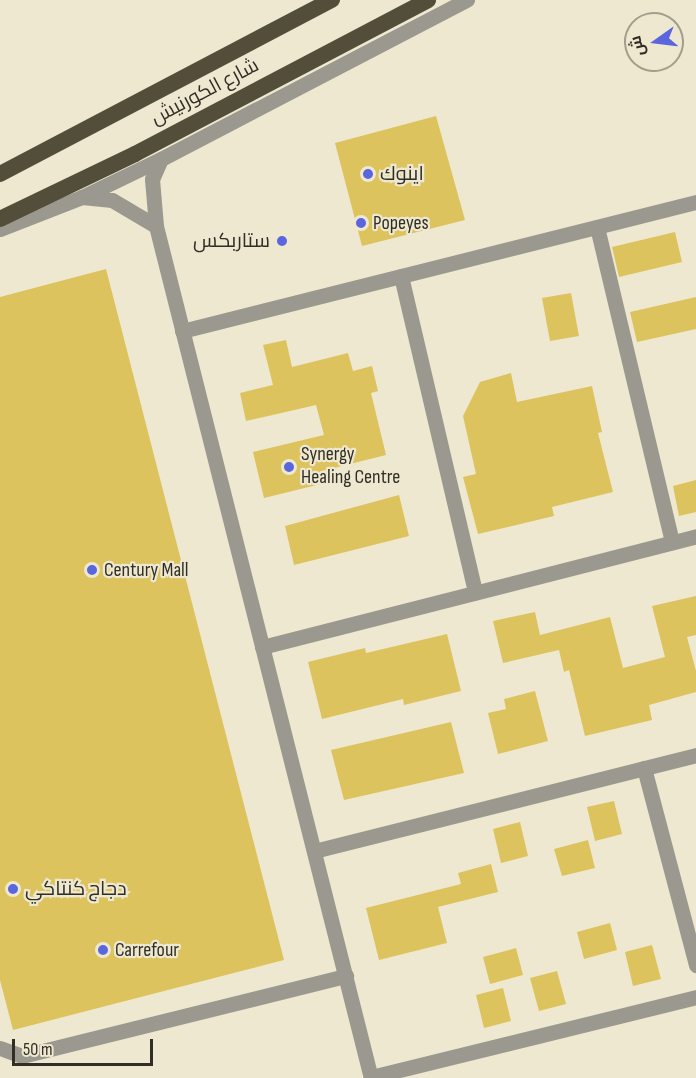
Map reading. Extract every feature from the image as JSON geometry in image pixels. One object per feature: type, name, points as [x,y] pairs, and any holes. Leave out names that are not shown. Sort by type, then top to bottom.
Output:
[{"type":"highway","name":"شارع الكورنيش","points":[[0,174],[332,0]]},
{"type":"highway","name":"شارع الكورنيش","points":[[0,219],[135,153],[428,0]]},
{"type":"street","points":[[0,229],[82,197],[160,159],[467,0]]},
{"type":"street","points":[[160,159],[152,179],[156,226],[371,1078],[696,997]]},
{"type":"street","points":[[82,197],[112,200],[156,226]]},
{"type":"street","points":[[182,331],[597,227],[695,205]]},
{"type":"street","points":[[597,227],[672,542]]},
{"type":"street","points":[[401,276],[475,592]]},
{"type":"street","points":[[262,647],[696,536]]},
{"type":"street","points":[[314,851],[696,755]]},
{"type":"street","points":[[644,768],[696,965]]},
{"type":"street","points":[[0,1048],[22,1056],[346,976]]},
{"type":"building","points":[[436,116],[465,220],[362,246],[335,143]]},
{"type":"building","points":[[675,232],[682,262],[619,277],[612,247]]},
{"type":"building","name":"Century Mall","points":[[106,269],[284,960],[13,1030],[0,980],[0,297]]},
{"type":"building","points":[[571,293],[579,336],[550,341],[542,298]]},
{"type":"building","points":[[696,297],[696,329],[637,342],[630,312]]},
{"type":"building","points":[[286,340],[292,367],[348,353],[353,371],[372,366],[378,391],[371,393],[386,455],[322,471],[325,483],[264,498],[253,452],[324,435],[316,405],[246,421],[240,393],[273,385],[263,345]]},
{"type":"building","points":[[511,373],[517,402],[592,386],[602,432],[598,433],[613,492],[552,507],[554,516],[478,534],[463,477],[476,474],[463,416],[480,382]]},
{"type":"building","points":[[696,480],[696,512],[679,516],[673,486]]},
{"type":"building","points":[[399,495],[409,536],[294,565],[285,526]]},
{"type":"building","points":[[696,596],[696,635],[687,637],[696,671],[696,692],[649,705],[652,720],[585,736],[569,670],[564,672],[559,650],[503,663],[493,621],[535,612],[540,635],[610,617],[623,668],[665,657],[652,606]]},
{"type":"building","points":[[447,634],[461,691],[404,705],[403,699],[322,719],[308,662],[365,648],[366,653]]},
{"type":"building","points":[[535,691],[548,741],[498,754],[488,713],[506,709],[504,699]]},
{"type":"building","points":[[451,722],[464,773],[344,800],[331,750]]},
{"type":"building","points":[[614,801],[622,834],[595,841],[587,807]]},
{"type":"building","points":[[520,822],[528,856],[501,863],[493,829]]},
{"type":"building","points":[[588,840],[595,868],[562,876],[554,849]]},
{"type":"building","points":[[491,864],[498,892],[438,907],[447,943],[379,960],[366,908],[461,884],[458,873]]},
{"type":"building","points":[[610,923],[617,950],[584,959],[577,932]]},
{"type":"building","points":[[652,945],[661,979],[633,986],[625,952]]},
{"type":"building","points":[[516,948],[523,975],[490,984],[483,957]]},
{"type":"building","points":[[557,971],[566,1004],[539,1011],[530,978]]},
{"type":"building","points":[[503,988],[511,1021],[484,1028],[476,995]]},
{"type":"place","name":"اينوك","points":[[368,174]]},
{"type":"place","name":"Popeyes","points":[[361,223]]},
{"type":"place","name":"ستاربكس","points":[[282,241]]},
{"type":"place","name":"Synergy Healing Centre","points":[[289,467]]},
{"type":"place","name":"Century Mall","points":[[92,570]]},
{"type":"place","name":"دجاج كنتاكي","points":[[13,889]]},
{"type":"place","name":"Carrefour","points":[[103,950]]}]
